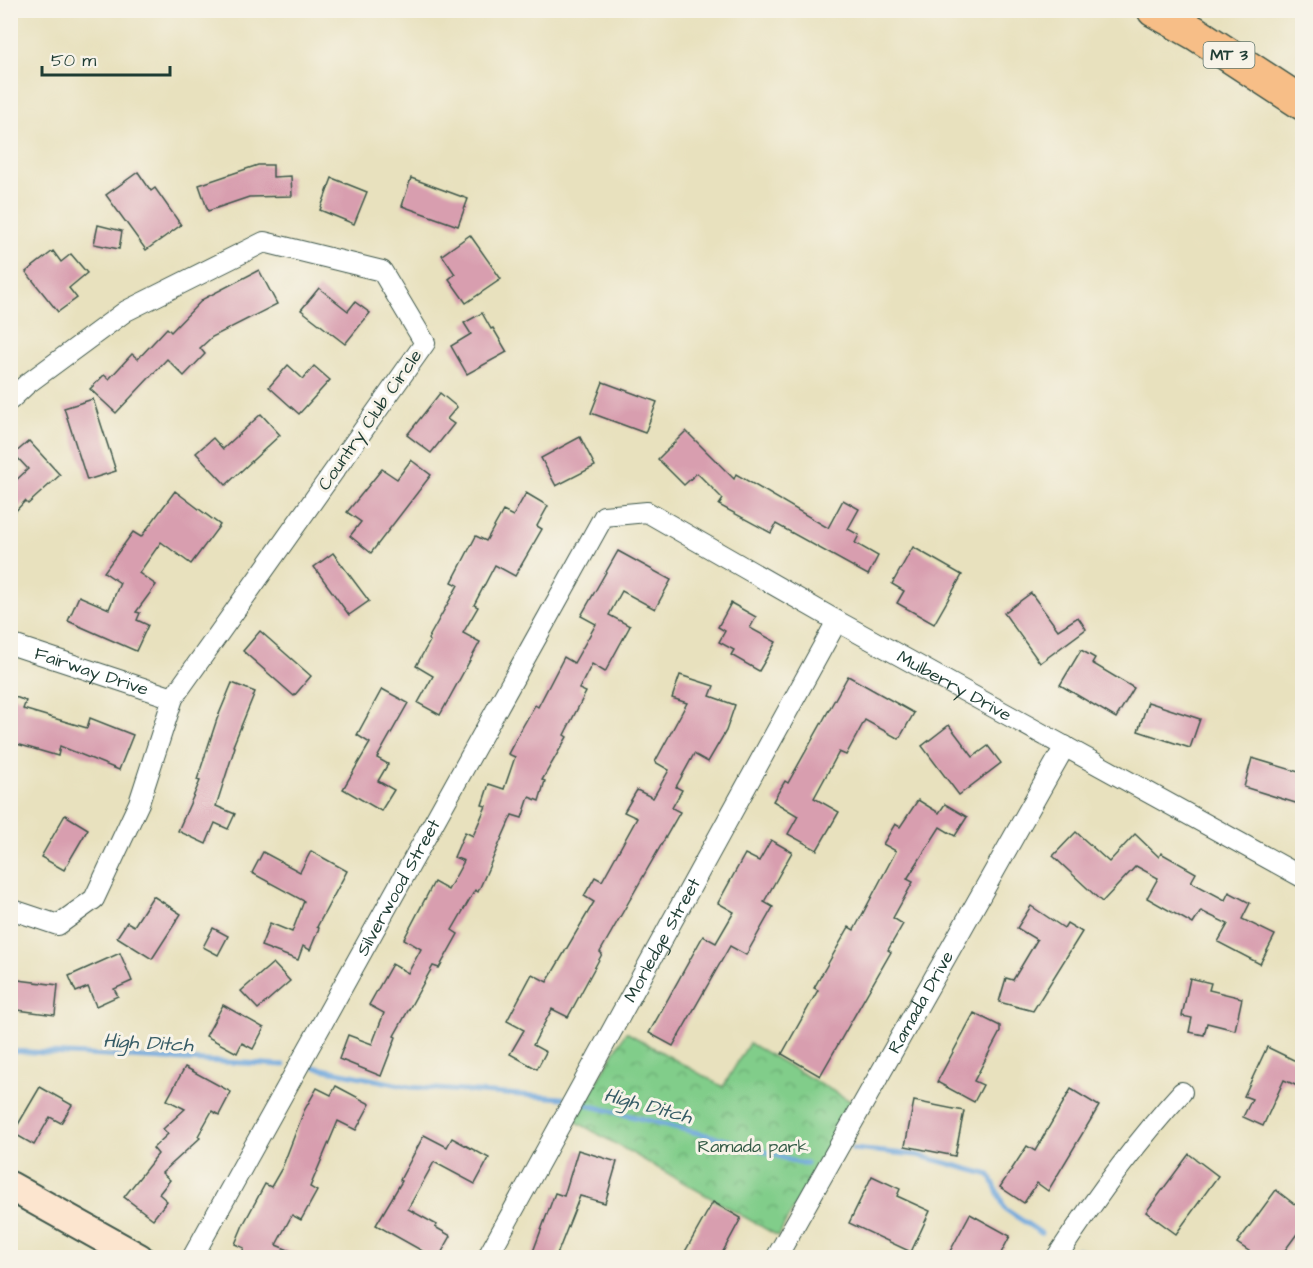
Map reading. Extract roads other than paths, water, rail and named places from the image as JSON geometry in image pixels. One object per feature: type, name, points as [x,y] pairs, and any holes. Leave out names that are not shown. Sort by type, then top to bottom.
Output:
[{"type":"highway","name":"MT 3","points":[[1154,10],[1195,33],[1302,103]]},
{"type":"main road","points":[[10,1186],[139,1257]]},
{"type":"street","name":"Country Club Circle","points":[[10,400],[19,381],[126,311],[264,242],[382,271],[425,343],[172,698],[139,803],[94,899],[58,925],[10,909]]},
{"type":"street","name":"Mulberry Drive","points":[[604,516],[647,512],[837,621],[1302,877]]},
{"type":"street","name":"Silverwood Street","points":[[192,1257],[604,516]]},
{"type":"street","name":"Morledge Street","points":[[487,1257],[837,621]]},
{"type":"street","name":"Fairway Drive","points":[[10,644],[172,698]]},
{"type":"street","name":"Ramada Drive","points":[[776,1257],[1065,747]]},
{"type":"street","points":[[1056,1257],[1083,1216],[1147,1132],[1182,1092]]},
{"type":"waterway","name":"High Ditch","points":[[10,1051],[284,1065]]},
{"type":"waterway","name":"High Ditch","points":[[313,1067],[410,1087],[563,1098]]},
{"type":"waterway","name":"High Ditch","points":[[587,1105],[746,1145],[798,1163],[807,1163]]},
{"type":"waterway","name":"High Ditch","points":[[853,1149],[917,1155],[990,1175],[1005,1209],[1041,1233]]},
{"type":"waterway","name":"High Ditch","points":[[1077,1250],[1118,1258]]},
{"type":"park label","name":"Ramada park","points":[[753,1146]]}]
